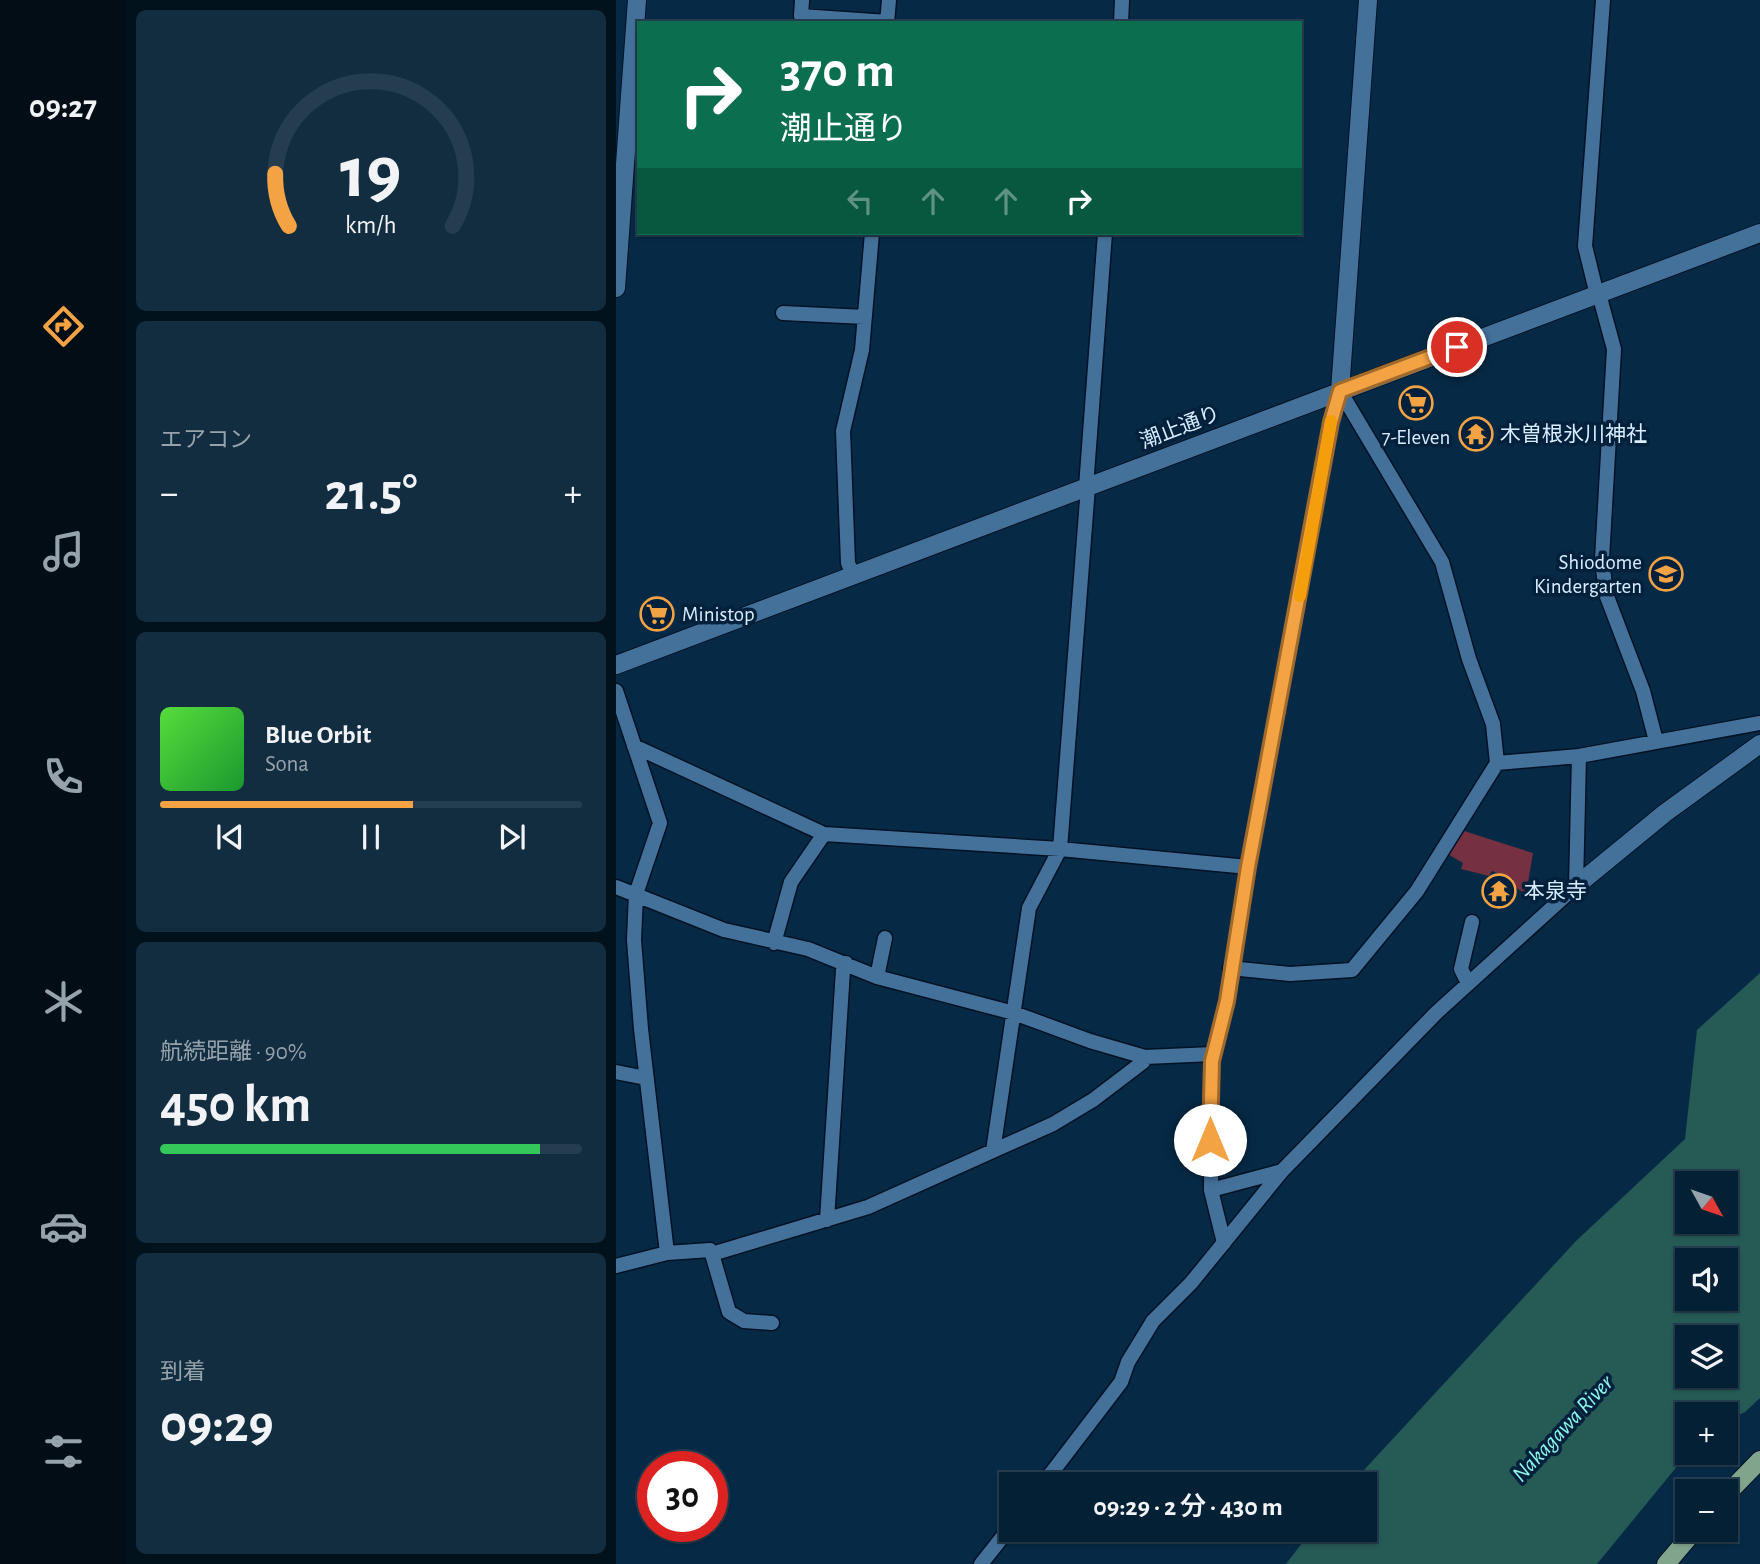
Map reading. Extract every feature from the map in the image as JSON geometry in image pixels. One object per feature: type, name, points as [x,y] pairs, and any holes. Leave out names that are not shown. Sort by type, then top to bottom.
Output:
[{"type":"main road","points":[[1738,1483],[1760,1460]]},
{"type":"main road","points":[[1666,1564],[1685,1542]]},
{"type":"street","points":[[616,288],[623,109],[637,0]]},
{"type":"street","points":[[802,0],[801,16],[873,21]]},
{"type":"street","points":[[887,21],[889,0]]},
{"type":"street","points":[[1121,21],[1122,0]]},
{"type":"street","points":[[1224,1244],[1211,1190],[1210,1115],[1213,1054],[1227,1001],[1230,968],[1248,867],[1331,422],[1340,391],[1368,0]]},
{"type":"street","points":[[1603,0],[1585,246],[1614,349],[1602,559],[1606,594],[1643,691],[1656,740]]},
{"type":"street","name":"潮止通り","points":[[616,665],[1760,233]]},
{"type":"street","points":[[853,575],[848,563],[843,431],[862,350],[872,235]]},
{"type":"street","points":[[993,1151],[1029,908],[1059,849],[1105,235]]},
{"type":"street","points":[[783,313],[865,317]]},
{"type":"street","points":[[1230,968],[1290,974],[1352,970],[1417,891],[1497,763],[1493,724],[1469,659],[1442,562],[1340,391]]},
{"type":"street","points":[[616,691],[660,822],[636,894],[634,940],[646,1078],[667,1253]]},
{"type":"street","points":[[1497,763],[1579,756],[1760,723]]},
{"type":"street","points":[[1052,1472],[1121,1382],[1128,1362],[1153,1321],[1191,1283],[1282,1171],[1361,1088],[1468,983],[1576,886],[1665,813],[1760,744]]},
{"type":"street","points":[[634,746],[824,834],[1059,849],[1248,867]]},
{"type":"street","points":[[1576,886],[1579,756]]},
{"type":"street","points":[[775,943],[791,882],[824,834]]},
{"type":"street","points":[[616,887],[724,930],[808,948],[877,977],[1014,1013],[1090,1041],[1146,1057],[1213,1054]]},
{"type":"street","points":[[1468,983],[1461,969],[1472,922]]},
{"type":"street","points":[[877,977],[885,938]]},
{"type":"street","points":[[827,1220],[843,970],[846,963]]},
{"type":"street","points":[[712,1254],[869,1207],[1053,1124],[1093,1100],[1146,1057]]},
{"type":"street","points":[[616,1072],[646,1078]]},
{"type":"street","points":[[1211,1190],[1282,1171]]},
{"type":"street","points":[[616,1266],[667,1253],[710,1250],[729,1312],[744,1321],[772,1323]]},
{"type":"street","points":[[981,1564],[999,1541]]},
{"type":"shaded area","points":[[1461,830],[1533,853],[1526,894],[1513,886],[1513,879],[1492,871],[1489,876],[1461,869],[1463,863],[1446,853]]},
{"type":"water","name":"Nakagawa River","points":[[1760,973],[1760,1398],[1738,1415],[1738,1402],[1675,1402],[1675,1465],[1678,1465],[1597,1564],[1286,1564],[1303,1542],[1377,1542],[1377,1472],[1362,1472],[1576,1241],[1685,1139],[1697,1030]]},
{"type":"slow traffic","points":[[1300,596],[1331,421]]},
{"type":"place","name":"7-Eleven","points":[[1416,403]]},
{"type":"place","name":"木曽根氷川神社","points":[[1476,434]]},
{"type":"place","name":"Shiodome Kindergarten","points":[[1666,574]]},
{"type":"place","name":"Ministop","points":[[657,614]]},
{"type":"place","name":"本泉寺","points":[[1499,891]]},
{"type":"route","points":[[1210,1140],[1212,1061],[1227,1001],[1230,968],[1248,867],[1331,422],[1340,391],[1457,347]]}]
